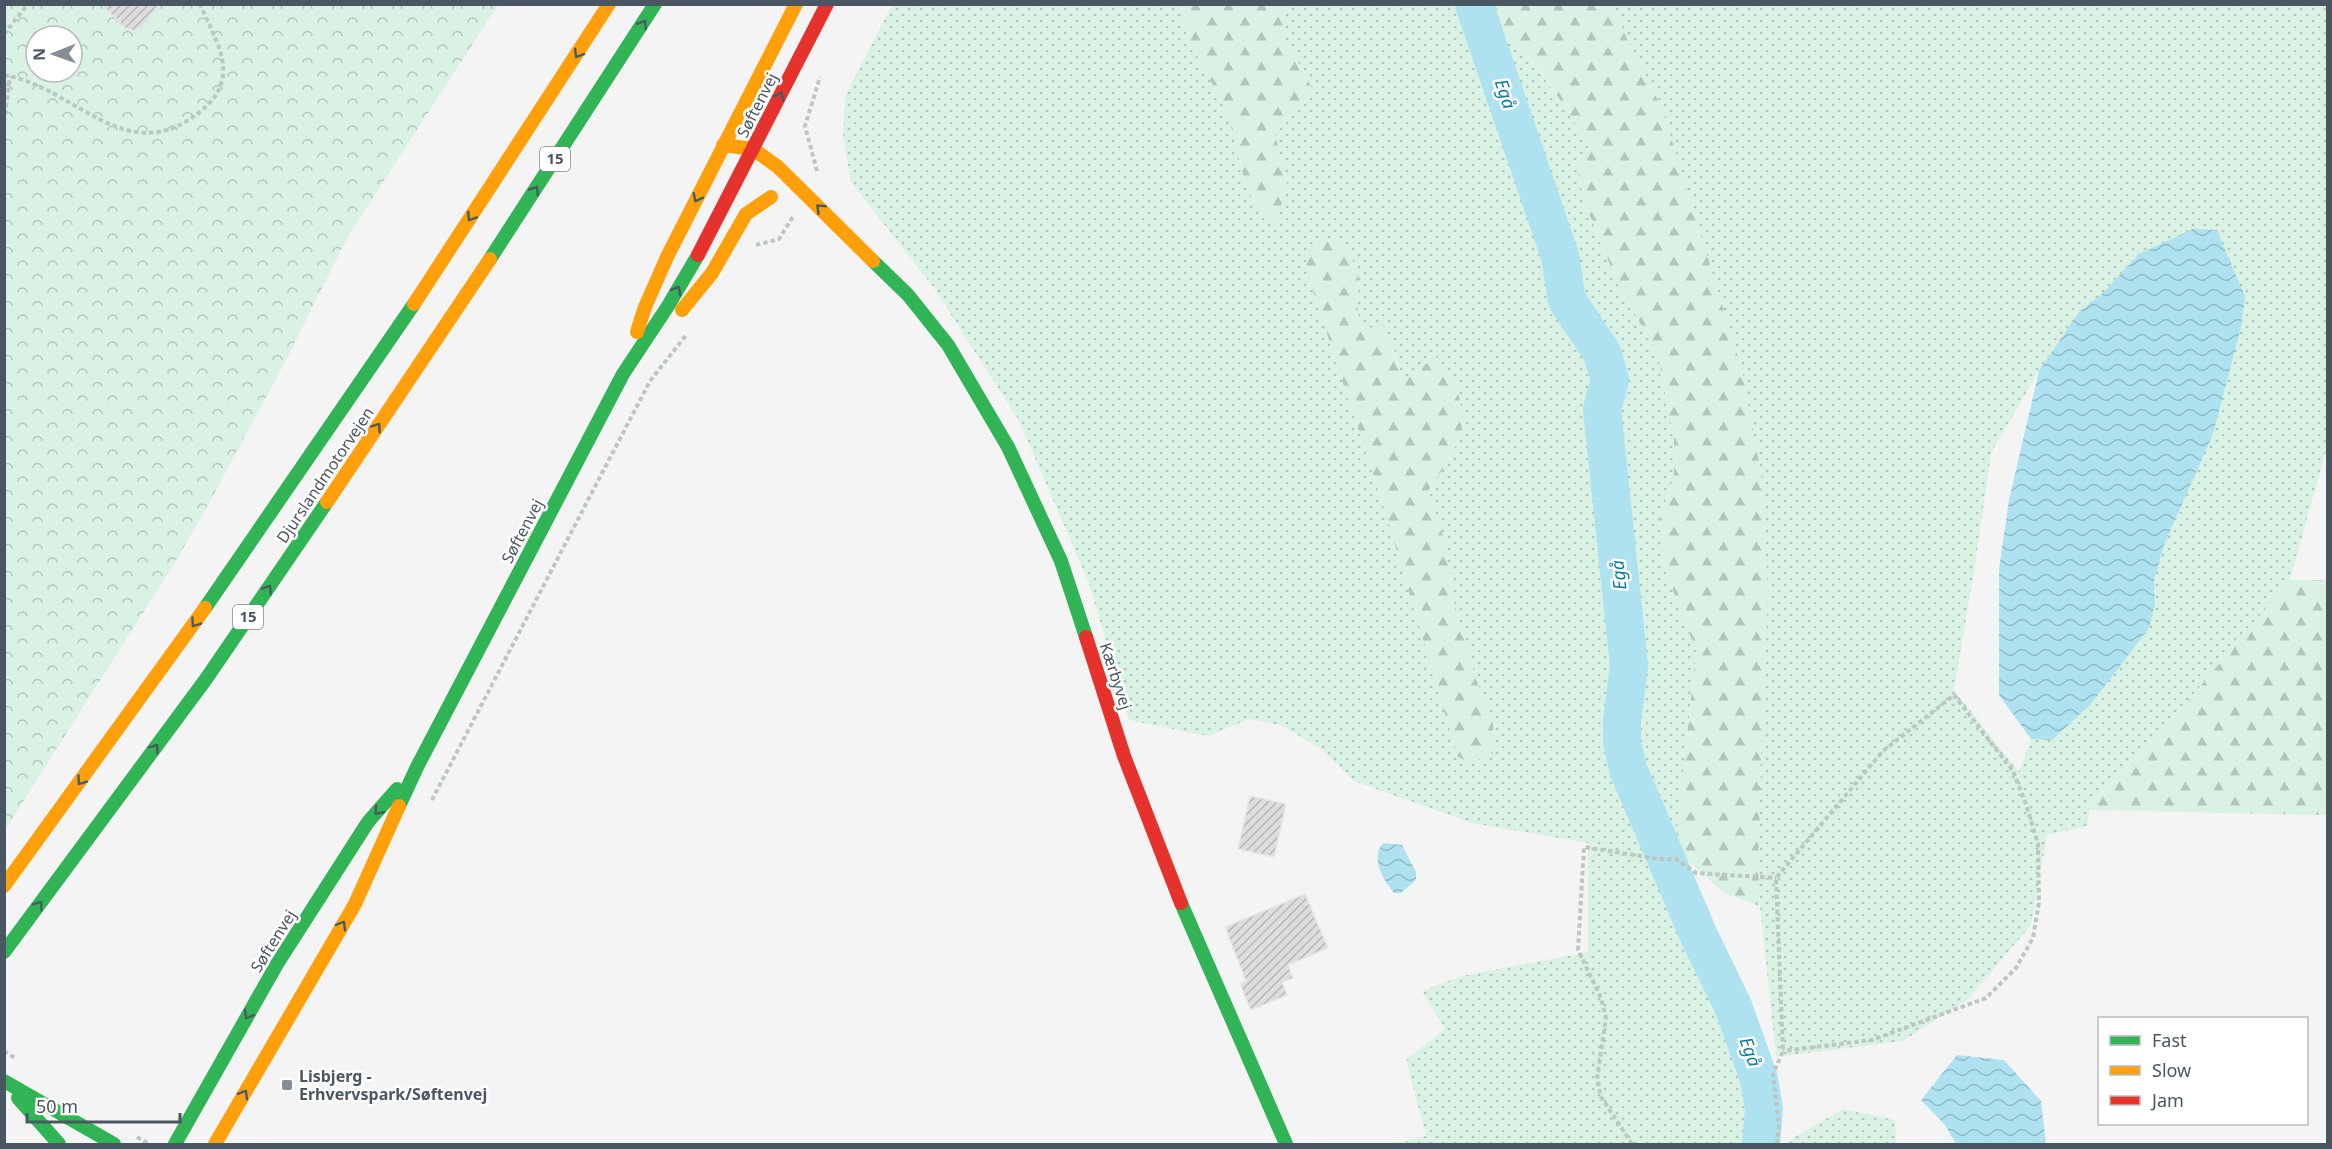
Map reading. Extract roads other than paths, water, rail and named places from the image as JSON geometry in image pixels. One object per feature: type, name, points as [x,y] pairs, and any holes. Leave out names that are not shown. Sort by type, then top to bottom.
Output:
[{"type":"main road","name":"Djurslandmotorvejen","points":[[4,886],[179,646],[405,318],[609,4]]},
{"type":"main road","name":"Djurslandmotorvejen","points":[[4,952],[206,679],[480,274],[655,4]]},
{"type":"main road","name":"Søftenvej","points":[[623,374],[645,307],[667,257],[796,4]]},
{"type":"main road","name":"Søftenvej","points":[[214,1144],[355,904],[417,767],[623,374],[747,181],[753,149],[826,4]]},
{"type":"main road","points":[[723,145],[753,149]]},
{"type":"main road","points":[[723,145],[747,181],[795,213]]},
{"type":"main road","name":"Kærbyvej","points":[[753,149],[778,166],[908,295],[948,345],[1013,458],[1061,561],[1124,756],[1195,939],[1286,1144]]},
{"type":"main road","points":[[252,541],[493,157]]},
{"type":"main road","points":[[644,343],[689,304],[712,273],[746,214],[771,196]]},
{"type":"main road","points":[[814,223],[862,249]]},
{"type":"main road","name":"Søftenvej","points":[[175,1144],[277,964],[368,822],[417,767]]},
{"type":"main road","points":[[5,1081],[59,1144]]},
{"type":"main road","points":[[5,1081],[114,1144]]},
{"type":"main road","points":[[37,1120],[77,1144]]},
{"type":"water","points":[[2193,229],[2217,230],[2245,297],[2241,327],[2213,434],[2164,545],[2154,581],[2155,604],[2149,628],[2090,705],[2052,740],[2031,739],[1999,695],[1999,569],[2009,500],[2039,371],[2079,312],[2102,294],[2139,254]]},
{"type":"water","points":[[1383,843],[1402,845],[1416,872],[1416,880],[1401,893],[1394,893],[1380,869],[1378,855]]},
{"type":"water","points":[[1957,1055],[2004,1060],[2041,1101],[2046,1144],[1956,1144],[1945,1125],[1921,1100]]},
{"type":"waterway","name":"Egå","points":[[1474,4],[1560,256],[1567,300],[1602,353],[1610,379],[1602,409],[1629,666],[1622,721],[1622,742],[1628,769],[1699,936],[1733,1006],[1759,1079],[1764,1109],[1761,1144]]},
{"type":"place","name":"Lisbjerg - Erhvervspark/Søftenvej","points":[[287,1085]]}]
